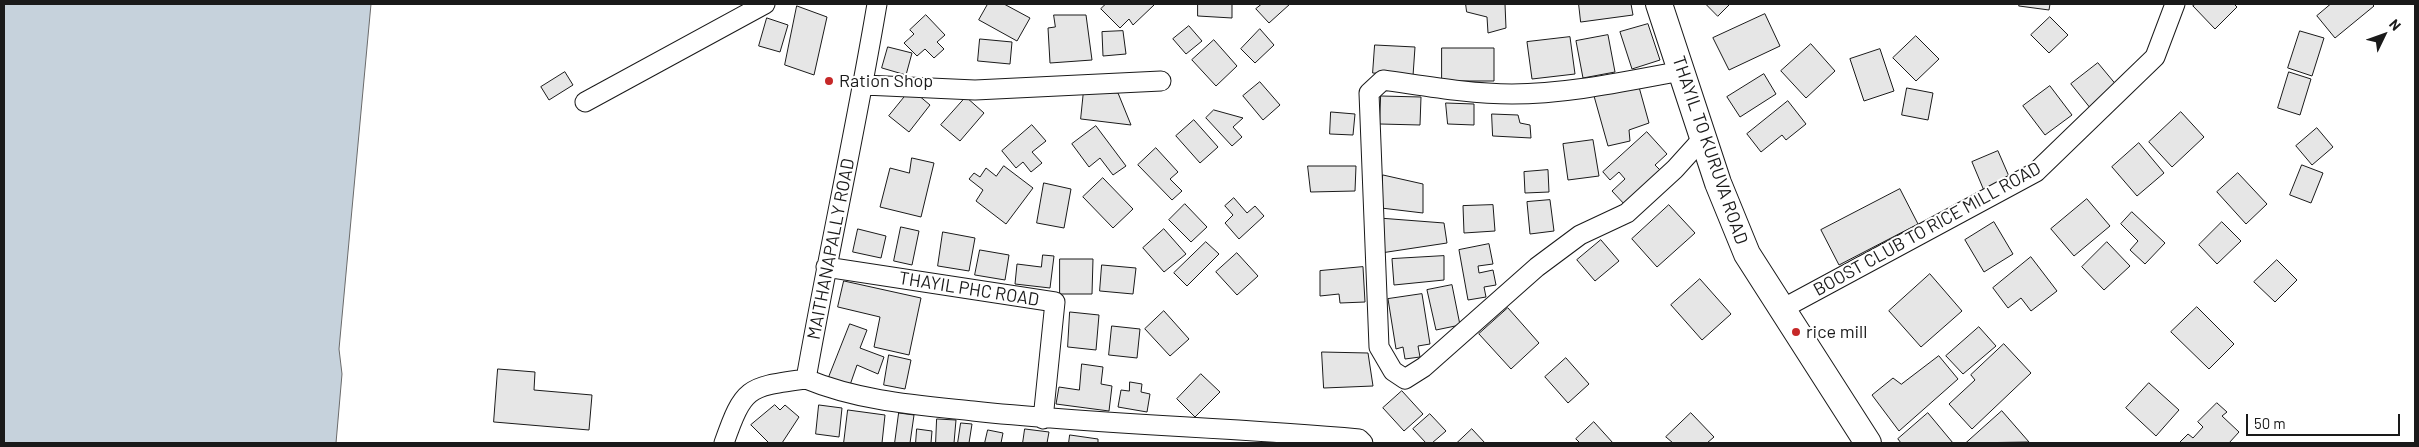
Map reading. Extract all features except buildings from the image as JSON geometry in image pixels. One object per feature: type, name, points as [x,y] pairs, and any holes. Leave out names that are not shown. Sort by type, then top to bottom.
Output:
[{"type":"main road","name":"THAYIL TO KURUVA ROAD","points":[[1659,4],[1718,183],[1747,254],[1868,443]]},
{"type":"street","points":[[585,102],[765,4]]},
{"type":"street","name":"MAITHANAPALLY ROAD","points":[[806,379],[826,267],[864,85],[877,4]]},
{"type":"street","name":"BOOST CLUB TO RICE MILL ROAD","points":[[1782,309],[2036,172],[2156,57],[2175,4]]},
{"type":"street","points":[[1682,71],[1560,92],[1511,94],[1463,91],[1383,80],[1368,93],[1379,347],[1393,371],[1405,379],[1424,367],[1537,267],[1580,235],[1627,213],[1675,169],[1703,138]]},
{"type":"street","points":[[864,85],[975,90],[1161,81]]},
{"type":"street","name":"THAYIL PHC ROAD","points":[[826,267],[1055,302],[1044,419]]},
{"type":"street","points":[[724,443],[742,400],[752,390],[767,385],[806,379],[829,388],[892,402],[1044,419],[1293,438],[1359,439],[1363,443]]},
{"type":"shaded area","points":[[4,4],[371,4],[339,349],[342,374],[336,443],[4,443]]},
{"type":"place","name":"Ration Shop","points":[[829,81]]},
{"type":"place","name":"rice mill","points":[[1796,332]]}]
